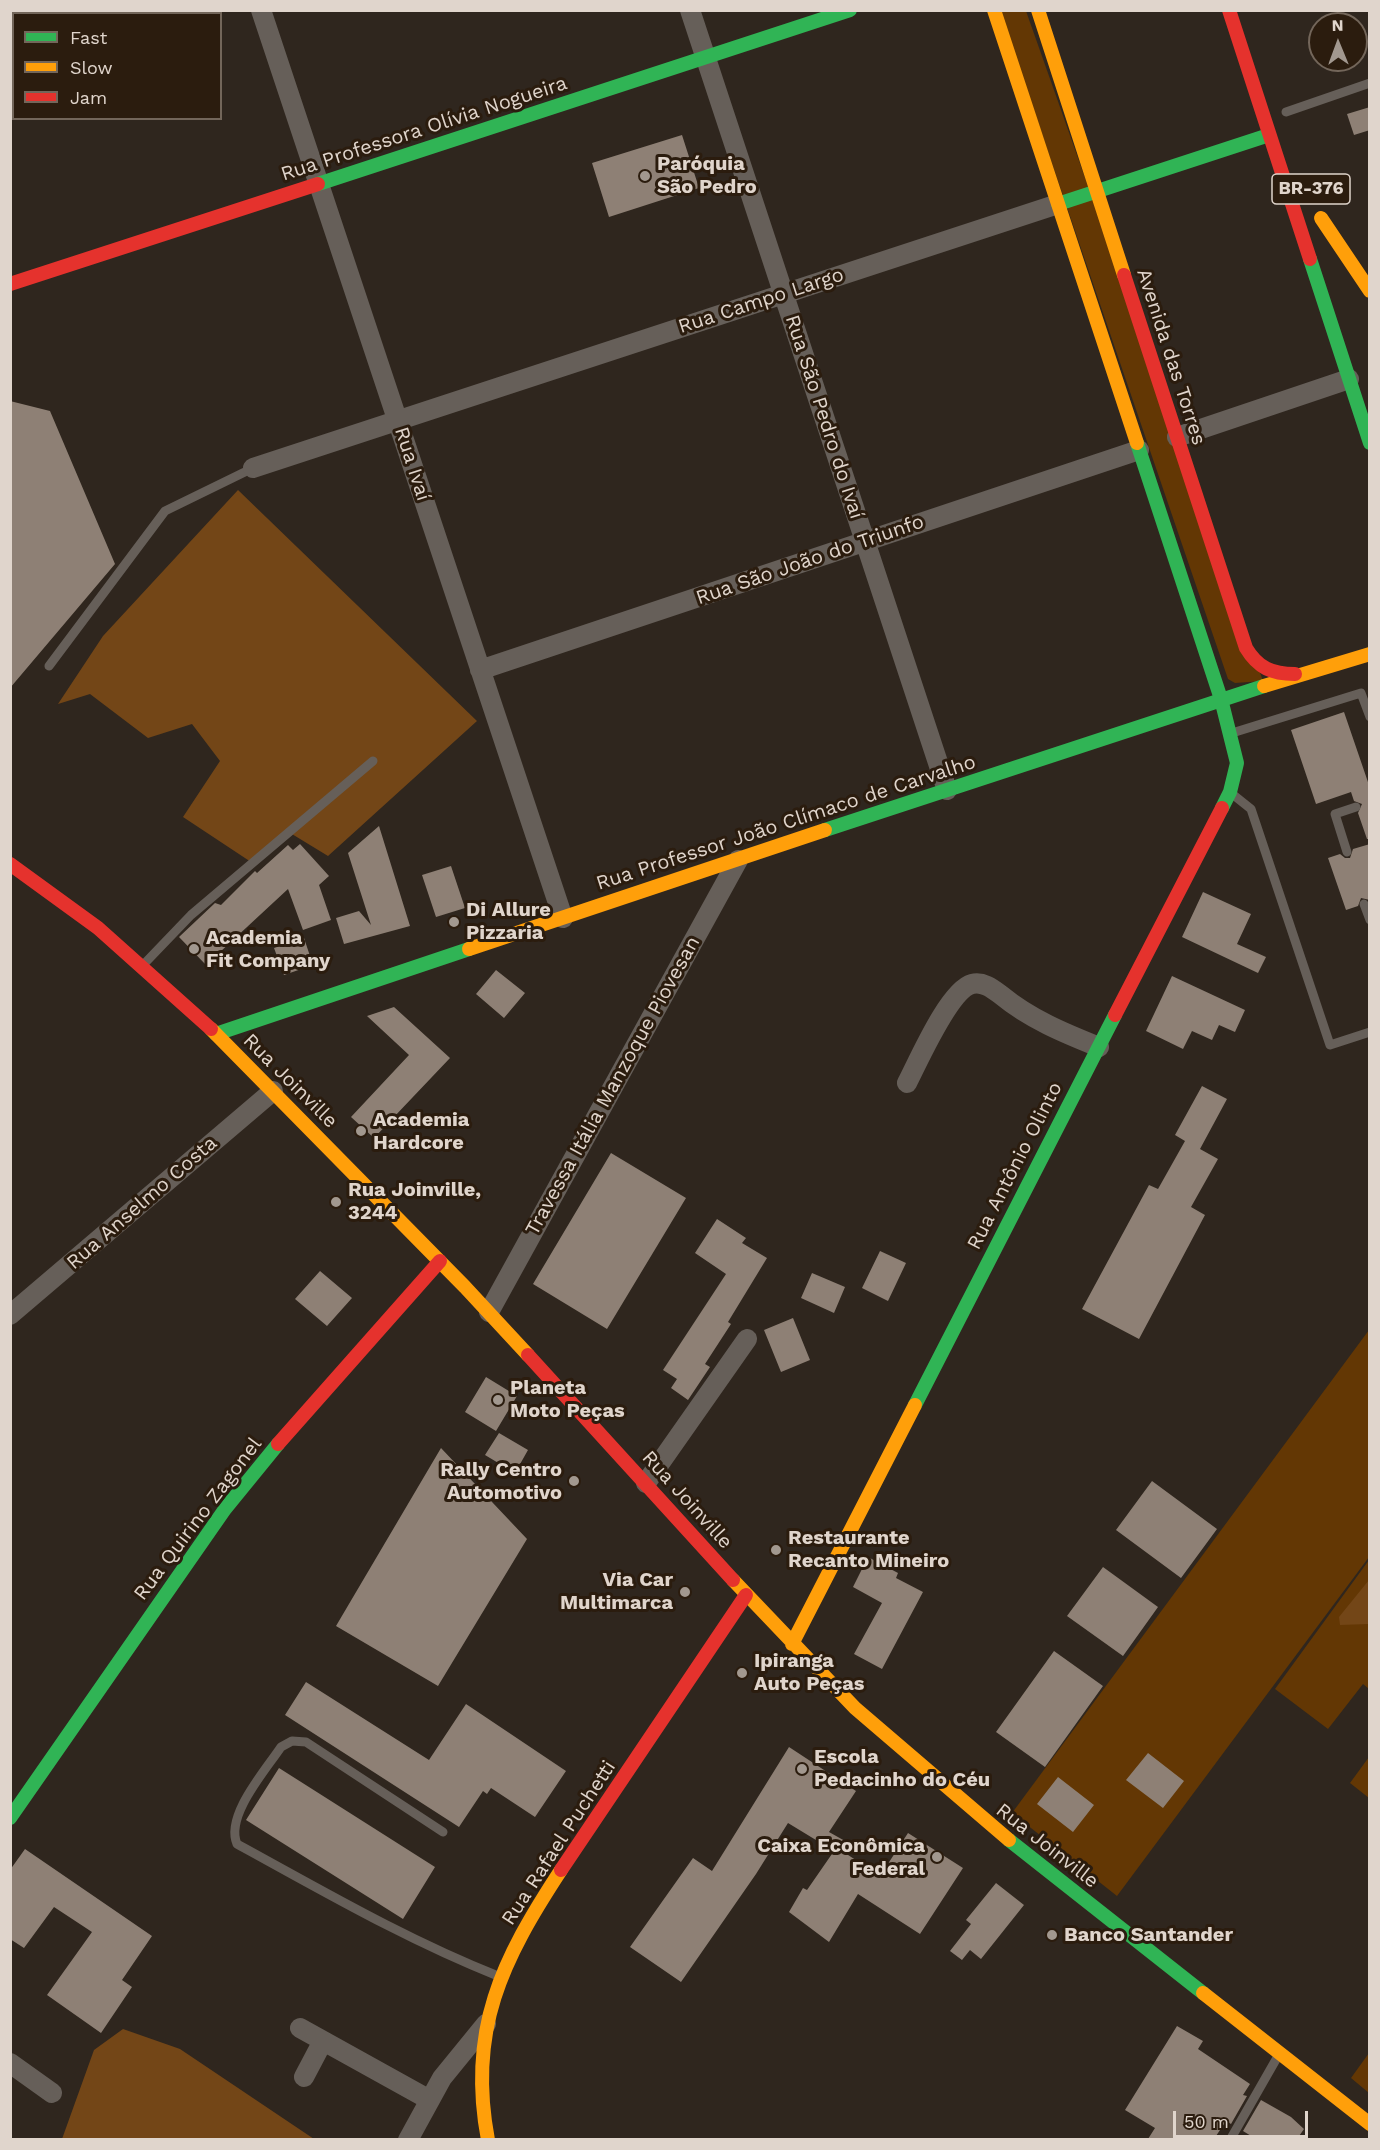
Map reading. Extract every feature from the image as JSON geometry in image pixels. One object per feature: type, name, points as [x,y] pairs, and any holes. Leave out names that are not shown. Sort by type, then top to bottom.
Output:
[{"type":"main road","name":"Rua Professora Olívia Nogueira","points":[[10,284],[850,10]]},
{"type":"main road","points":[[994,10],[1221,699]]},
{"type":"main road","name":"Avenida das Torres","points":[[1038,10],[1249,654],[1260,668],[1274,673],[1305,674]]},
{"type":"main road","name":"BR-376","points":[[1229,10],[1370,443]]},
{"type":"main road","name":"Rua Campo Largo","points":[[1058,204],[1269,135]]},
{"type":"main road","name":"BR-376","points":[[1338,270],[1319,213],[1370,291]]},
{"type":"main road","name":"Rua Professor João Clímaco de Carvalho","points":[[216,1034],[1221,699],[1370,654]]},
{"type":"main road","name":"Rua Antônio Olinto","points":[[792,1644],[1230,792],[1238,763],[1232,733],[1221,699]]},
{"type":"main road","name":"Rua Joinville","points":[[10,864],[67,903],[142,966],[216,1034],[489,1312],[646,1482],[746,1595],[855,1708],[928,1774],[1370,2124]]},
{"type":"main road","name":"Rua Quirino Zagonel","points":[[10,1818],[225,1509],[270,1453],[440,1261]]},
{"type":"main road","name":"Rua Rafael Puchetti","points":[[489,2139],[481,2088],[486,2024],[501,1977],[539,1904],[746,1595]]},
{"type":"street","name":"Rua Ivaí","points":[[261,10],[563,918]]},
{"type":"street","name":"Rua São Pedro do Ivaí","points":[[690,10],[947,790]]},
{"type":"street","name":"Rua Campo Largo","points":[[253,468],[1058,204]]},
{"type":"street","points":[[1177,437],[1349,379]]},
{"type":"street","name":"Rua São João do Triunfo","points":[[480,670],[1139,450]]},
{"type":"street","name":"Travessa Itália Manzoque Piovesan","points":[[489,1312],[738,860]]},
{"type":"street","points":[[907,1083],[952,1002],[963,988],[972,984],[982,983],[1036,1019],[1099,1047]]},
{"type":"street","name":"Rua Anselmo Costa","points":[[10,1316],[273,1091]]},
{"type":"street","points":[[646,1482],[747,1339]]},
{"type":"street","points":[[408,2139],[428,2099],[456,2058],[486,2024]]},
{"type":"street","points":[[300,2028],[428,2099]]},
{"type":"street","points":[[304,2077],[323,2041]]},
{"type":"street","points":[[10,2063],[52,2093]]},
{"type":"lane","points":[[1286,112],[1370,83]]},
{"type":"lane","points":[[49,666],[165,511],[253,468]]},
{"type":"lane","points":[[1232,733],[1361,693],[1370,717]]},
{"type":"lane","points":[[142,966],[191,915],[373,761]]},
{"type":"lane","points":[[1230,792],[1251,809],[1330,1045],[1370,1032]]},
{"type":"lane","points":[[1347,852],[1335,814],[1356,807]]},
{"type":"lane","points":[[1364,904],[1370,920]]},
{"type":"lane","points":[[443,1832],[306,1742],[292,1741],[281,1747],[235,1817],[233,1834],[237,1844],[387,1926],[448,1956],[501,1977]]},
{"type":"lane","points":[[1230,2139],[1280,2053]]},
{"type":"shaded area","points":[[1000,11],[1026,11],[1263,681],[1235,683],[1228,679]]},
{"type":"shaded area","points":[[238,490],[477,721],[328,856],[287,831],[251,862],[183,817],[220,761],[192,724],[148,738],[90,694],[58,704],[103,636]]},
{"type":"shaded area","points":[[1369,1330],[1369,1557],[1117,1896],[1012,1813]]},
{"type":"shaded area","points":[[1369,1560],[1369,1689],[1363,1684],[1328,1729],[1275,1689]]},
{"type":"shaded area","points":[[1369,1580],[1369,1624],[1340,1625],[1339,1617]]},
{"type":"shaded area","points":[[1369,1757],[1369,1798],[1350,1783]]},
{"type":"shaded area","points":[[123,2029],[180,2049],[314,2139],[62,2139],[94,2050]]},
{"type":"shaded area","points":[[1369,2053],[1369,2093],[1351,2078]]},
{"type":"building","points":[[1370,107],[1370,130],[1354,135],[1347,114]]},
{"type":"building","name":"Paróquia São Pedro","points":[[682,135],[699,188],[609,217],[592,163]]},
{"type":"building","points":[[10,401],[50,411],[115,564],[10,688]]},
{"type":"building","points":[[1344,712],[1370,788],[1370,839],[1367,839],[1358,813],[1362,804],[1354,801],[1351,792],[1316,804],[1291,730]]},
{"type":"building","points":[[379,826],[410,926],[344,944],[336,918],[359,911],[371,925],[348,853]]},
{"type":"building","points":[[300,844],[329,876],[319,885],[331,920],[303,930],[288,889],[206,965],[179,937],[215,903],[221,905],[255,871],[257,873],[288,845],[293,850]]},
{"type":"building","points":[[1370,844],[1370,900],[1361,898],[1358,906],[1346,910],[1328,858],[1340,854],[1345,858],[1350,858],[1353,849]]},
{"type":"building","points":[[451,866],[465,908],[436,917],[422,875]]},
{"type":"building","points":[[1203,892],[1251,914],[1237,944],[1266,957],[1258,973],[1182,937]]},
{"type":"building","points":[[304,938],[313,965],[284,975],[274,948]]},
{"type":"building","points":[[496,970],[525,993],[504,1018],[476,994]]},
{"type":"building","points":[[1172,976],[1245,1010],[1235,1032],[1219,1025],[1212,1040],[1192,1031],[1183,1049],[1146,1031]]},
{"type":"building","points":[[394,1007],[450,1058],[374,1138],[351,1117],[409,1055],[367,1016]]},
{"type":"building","points":[[1202,1086],[1227,1099],[1200,1149],[1218,1159],[1191,1207],[1205,1215],[1139,1339],[1082,1309],[1149,1185],[1158,1189],[1185,1141],[1175,1135]]},
{"type":"building","points":[[611,1153],[686,1198],[607,1329],[533,1284]]},
{"type":"building","points":[[717,1219],[746,1238],[742,1243],[767,1258],[728,1322],[731,1324],[705,1364],[710,1367],[688,1400],[671,1388],[677,1379],[663,1370],[726,1274],[695,1253]]},
{"type":"building","points":[[880,1251],[906,1263],[888,1301],[862,1288]]},
{"type":"building","points":[[320,1271],[352,1298],[327,1326],[295,1299]]},
{"type":"building","points":[[812,1273],[845,1287],[834,1313],[801,1298]]},
{"type":"building","points":[[793,1318],[810,1360],[781,1372],[764,1330]]},
{"type":"building","points":[[486,1377],[517,1396],[496,1431],[465,1412]]},
{"type":"building","points":[[499,1433],[528,1450],[515,1473],[485,1455]]},
{"type":"building","points":[[441,1448],[527,1539],[438,1686],[336,1626]]},
{"type":"building","points":[[1152,1481],[1217,1529],[1181,1578],[1116,1530]]},
{"type":"building","points":[[868,1557],[898,1573],[896,1578],[923,1592],[882,1669],[854,1654],[882,1603],[853,1587]]},
{"type":"building","points":[[1103,1567],[1158,1607],[1123,1656],[1067,1616]]},
{"type":"building","points":[[1054,1651],[1103,1686],[1045,1767],[996,1732]]},
{"type":"building","points":[[306,1682],[429,1760],[466,1704],[566,1771],[535,1817],[491,1788],[487,1794],[483,1791],[459,1827],[285,1715]]},
{"type":"building","points":[[789,1747],[856,1791],[829,1832],[845,1841],[839,1849],[880,1876],[908,1833],[963,1868],[920,1934],[858,1894],[829,1942],[789,1912],[803,1888],[807,1890],[834,1851],[788,1823],[756,1874],[681,1982],[630,1947],[693,1858],[712,1871]]},
{"type":"building","points":[[1148,1753],[1184,1781],[1163,1808],[1126,1780]]},
{"type":"building","points":[[279,1768],[435,1867],[403,1919],[246,1820]]},
{"type":"building","points":[[1058,1777],[1094,1805],[1073,1832],[1037,1804]]},
{"type":"building","points":[[25,1849],[152,1936],[122,1980],[132,1987],[101,2033],[47,1995],[92,1932],[54,1907],[24,1948],[10,1939],[10,1870]]},
{"type":"building","points":[[996,1883],[1024,1905],[981,1959],[970,1950],[962,1960],[950,1951],[971,1924],[966,1920]]},
{"type":"building","points":[[1177,2026],[1203,2041],[1198,2049],[1250,2084],[1243,2095],[1247,2096],[1231,2124],[1226,2121],[1214,2139],[1148,2139],[1155,2128],[1125,2110]]},
{"type":"building","points":[[1261,2100],[1291,2117],[1304,2129],[1297,2139],[1256,2139],[1243,2131]]},
{"type":"traffic: fast","points":[[318,184],[850,10]]},
{"type":"traffic: fast","points":[[1058,204],[1269,135]]},
{"type":"traffic: fast","points":[[1310,259],[1370,443]]},
{"type":"traffic: fast","points":[[1137,443],[1221,699],[1237,763],[1230,792],[1222,808]]},
{"type":"traffic: fast","points":[[825,830],[1264,686]]},
{"type":"traffic: fast","points":[[216,1034],[469,949]]},
{"type":"traffic: fast","points":[[915,1405],[1115,1015]]},
{"type":"traffic: fast","points":[[10,1818],[225,1509],[278,1444]]},
{"type":"traffic: fast","points":[[1009,1840],[1203,1993]]},
{"type":"traffic: slow","points":[[994,10],[1137,443]]},
{"type":"traffic: slow","points":[[1038,10],[1124,275]]},
{"type":"traffic: slow","points":[[1321,218],[1370,291]]},
{"type":"traffic: slow","points":[[1264,686],[1370,654]]},
{"type":"traffic: slow","points":[[469,949],[825,830]]},
{"type":"traffic: slow","points":[[211,1029],[465,1287],[528,1355]]},
{"type":"traffic: slow","points":[[792,1644],[915,1405]]},
{"type":"traffic: slow","points":[[733,1580],[855,1708],[1009,1840]]},
{"type":"traffic: slow","points":[[488,2140],[483,2101],[482,2064],[486,2030],[494,1998],[506,1966],[522,1935],[561,1870]]},
{"type":"traffic: slow","points":[[1203,1993],[1370,2124]]},
{"type":"traffic: jam","points":[[1229,10],[1310,259]]},
{"type":"traffic: jam","points":[[10,284],[318,184]]},
{"type":"traffic: jam","points":[[1124,275],[1246,648],[1255,660],[1266,668],[1279,673],[1295,674]]},
{"type":"traffic: jam","points":[[1115,1015],[1222,808]]},
{"type":"traffic: jam","points":[[10,864],[98,928],[211,1029]]},
{"type":"traffic: jam","points":[[278,1444],[440,1261]]},
{"type":"traffic: jam","points":[[528,1355],[733,1580]]},
{"type":"traffic: jam","points":[[561,1870],[746,1595]]},
{"type":"place","name":"Paróquia São Pedro","points":[[645,176]]},
{"type":"place","name":"Di Allure Pizzaria","points":[[454,922]]},
{"type":"place","name":"Academia Fit Company","points":[[194,949]]},
{"type":"place","name":"Academia Hardcore","points":[[361,1131]]},
{"type":"place","name":"Rua Joinville, 3244","points":[[336,1202]]},
{"type":"place","name":"Planeta Moto Peças","points":[[498,1400]]},
{"type":"place","name":"Rally Centro Automotivo","points":[[574,1481]]},
{"type":"place","name":"Restaurante Recanto Mineiro","points":[[776,1550]]},
{"type":"place","name":"Via Car Multimarca","points":[[685,1592]]},
{"type":"place","name":"Ipiranga Auto Peças","points":[[742,1673]]},
{"type":"place","name":"Escola Pedacinho do Céu","points":[[802,1769]]},
{"type":"place","name":"Caixa Econômica Federal","points":[[937,1857]]},
{"type":"place","name":"Banco Santander","points":[[1052,1935]]}]
